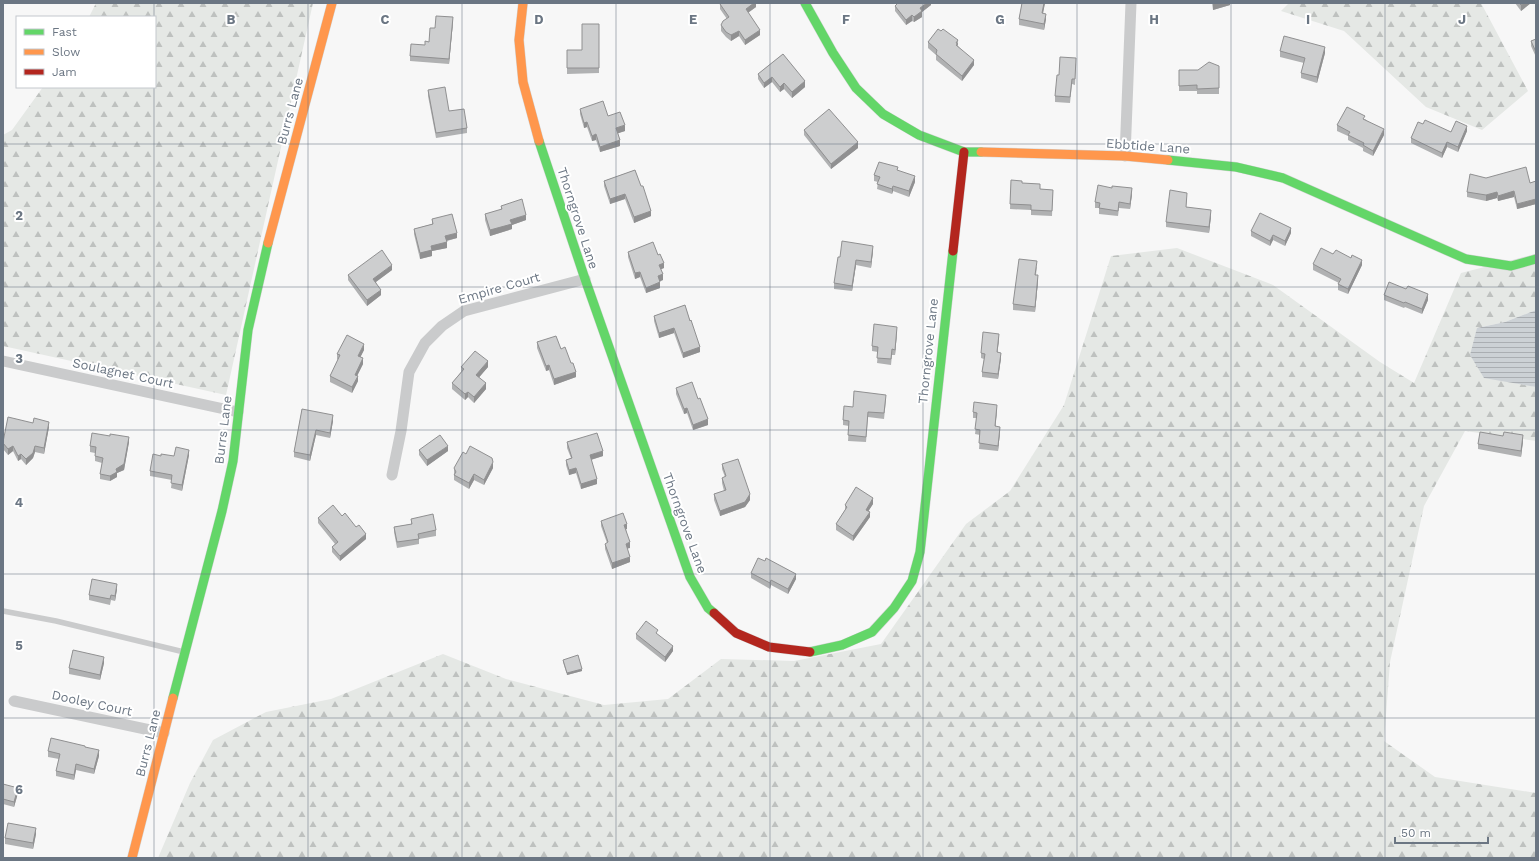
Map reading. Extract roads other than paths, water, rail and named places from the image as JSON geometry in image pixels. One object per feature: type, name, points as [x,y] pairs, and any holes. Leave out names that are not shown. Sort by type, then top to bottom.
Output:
[{"type":"street","name":"Burrs Lane","points":[[132,858],[184,652],[222,511],[233,461],[248,330],[263,263],[332,3]]},
{"type":"street","name":"Thorngrove Lane","points":[[523,3],[519,40],[523,82],[536,131],[585,279],[690,577],[708,608],[736,633],[769,647],[808,652],[842,645],[872,632],[894,608],[912,581],[920,552],[964,152]]},
{"type":"street","name":"Ebbtide Lane","points":[[805,3],[833,53],[856,88],[883,114],[919,136],[964,152],[1125,156],[1236,167],[1283,178],[1466,259],[1511,266],[1536,259]]},
{"type":"street","points":[[1125,156],[1131,3]]},
{"type":"street","name":"Empire Court","points":[[392,475],[401,431],[409,372],[425,343],[442,326],[464,311],[585,279]]},
{"type":"street","name":"Soulagnet Court","points":[[3,361],[238,412]]},
{"type":"street","name":"Dooley Court","points":[[14,701],[164,733]]},
{"type":"lane","points":[[3,610],[56,621],[184,652]]}]
